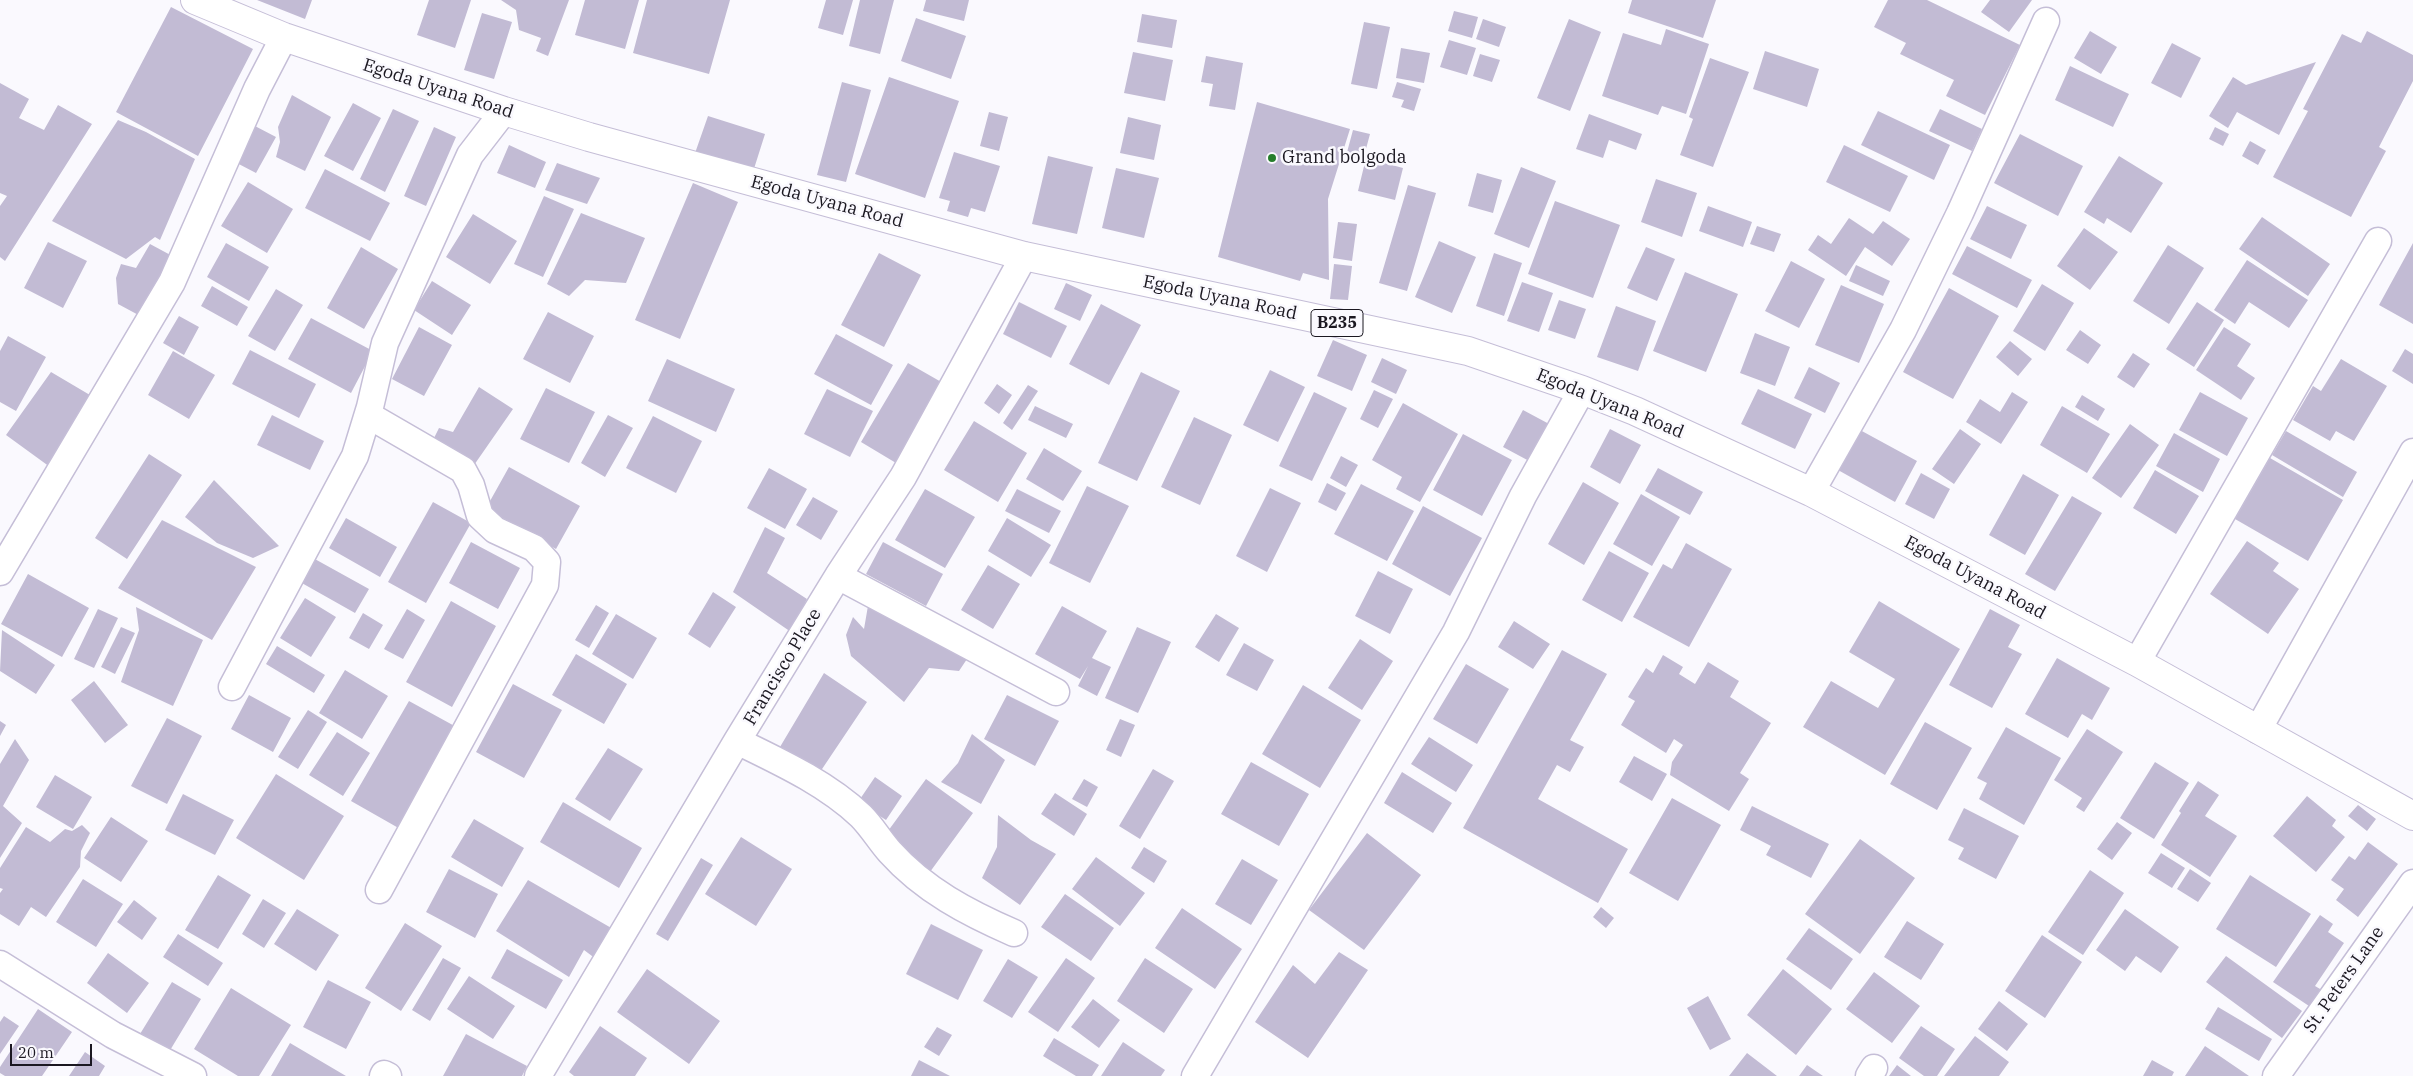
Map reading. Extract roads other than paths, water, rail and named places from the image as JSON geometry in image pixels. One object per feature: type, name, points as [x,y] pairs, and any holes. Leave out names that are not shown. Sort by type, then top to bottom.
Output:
[{"type":"main road","name":"Egoda Uyana Road","points":[[195,0],[284,37],[504,111],[598,139],[1024,256],[1468,351],[1582,390],[1634,411],[1811,492],[2137,662],[2413,816]]},
{"type":"street","points":[[1811,492],[1904,330],[1960,213],[2046,21]]},
{"type":"street","points":[[0,572],[172,282],[257,89],[284,37]]},
{"type":"street","points":[[232,687],[354,456],[368,415],[385,343],[470,155],[504,111]]},
{"type":"street","points":[[2137,662],[2378,241]]},
{"type":"street","name":"Francisco Place","points":[[538,1076],[737,741],[838,576],[903,477],[1024,256]]},
{"type":"street","points":[[1195,1076],[1456,632],[1523,496],[1582,390]]},
{"type":"street","points":[[368,415],[463,470],[471,485],[480,516],[495,530],[534,548],[546,562],[546,585],[379,890]]},
{"type":"street","points":[[2258,730],[2413,452]]},
{"type":"street","points":[[838,576],[1056,692]]},
{"type":"street","points":[[737,741],[792,768],[821,786],[861,816],[891,853],[942,896],[1014,932]]},
{"type":"street","name":"St. Peters Lane","points":[[2276,1076],[2413,883]]},
{"type":"street","points":[[0,964],[113,1035],[193,1076]]},
{"type":"street","points":[[383,1076],[384,1074],[388,1076]]},
{"type":"place","name":"Grand bolgoda","points":[[1272,158]]}]
